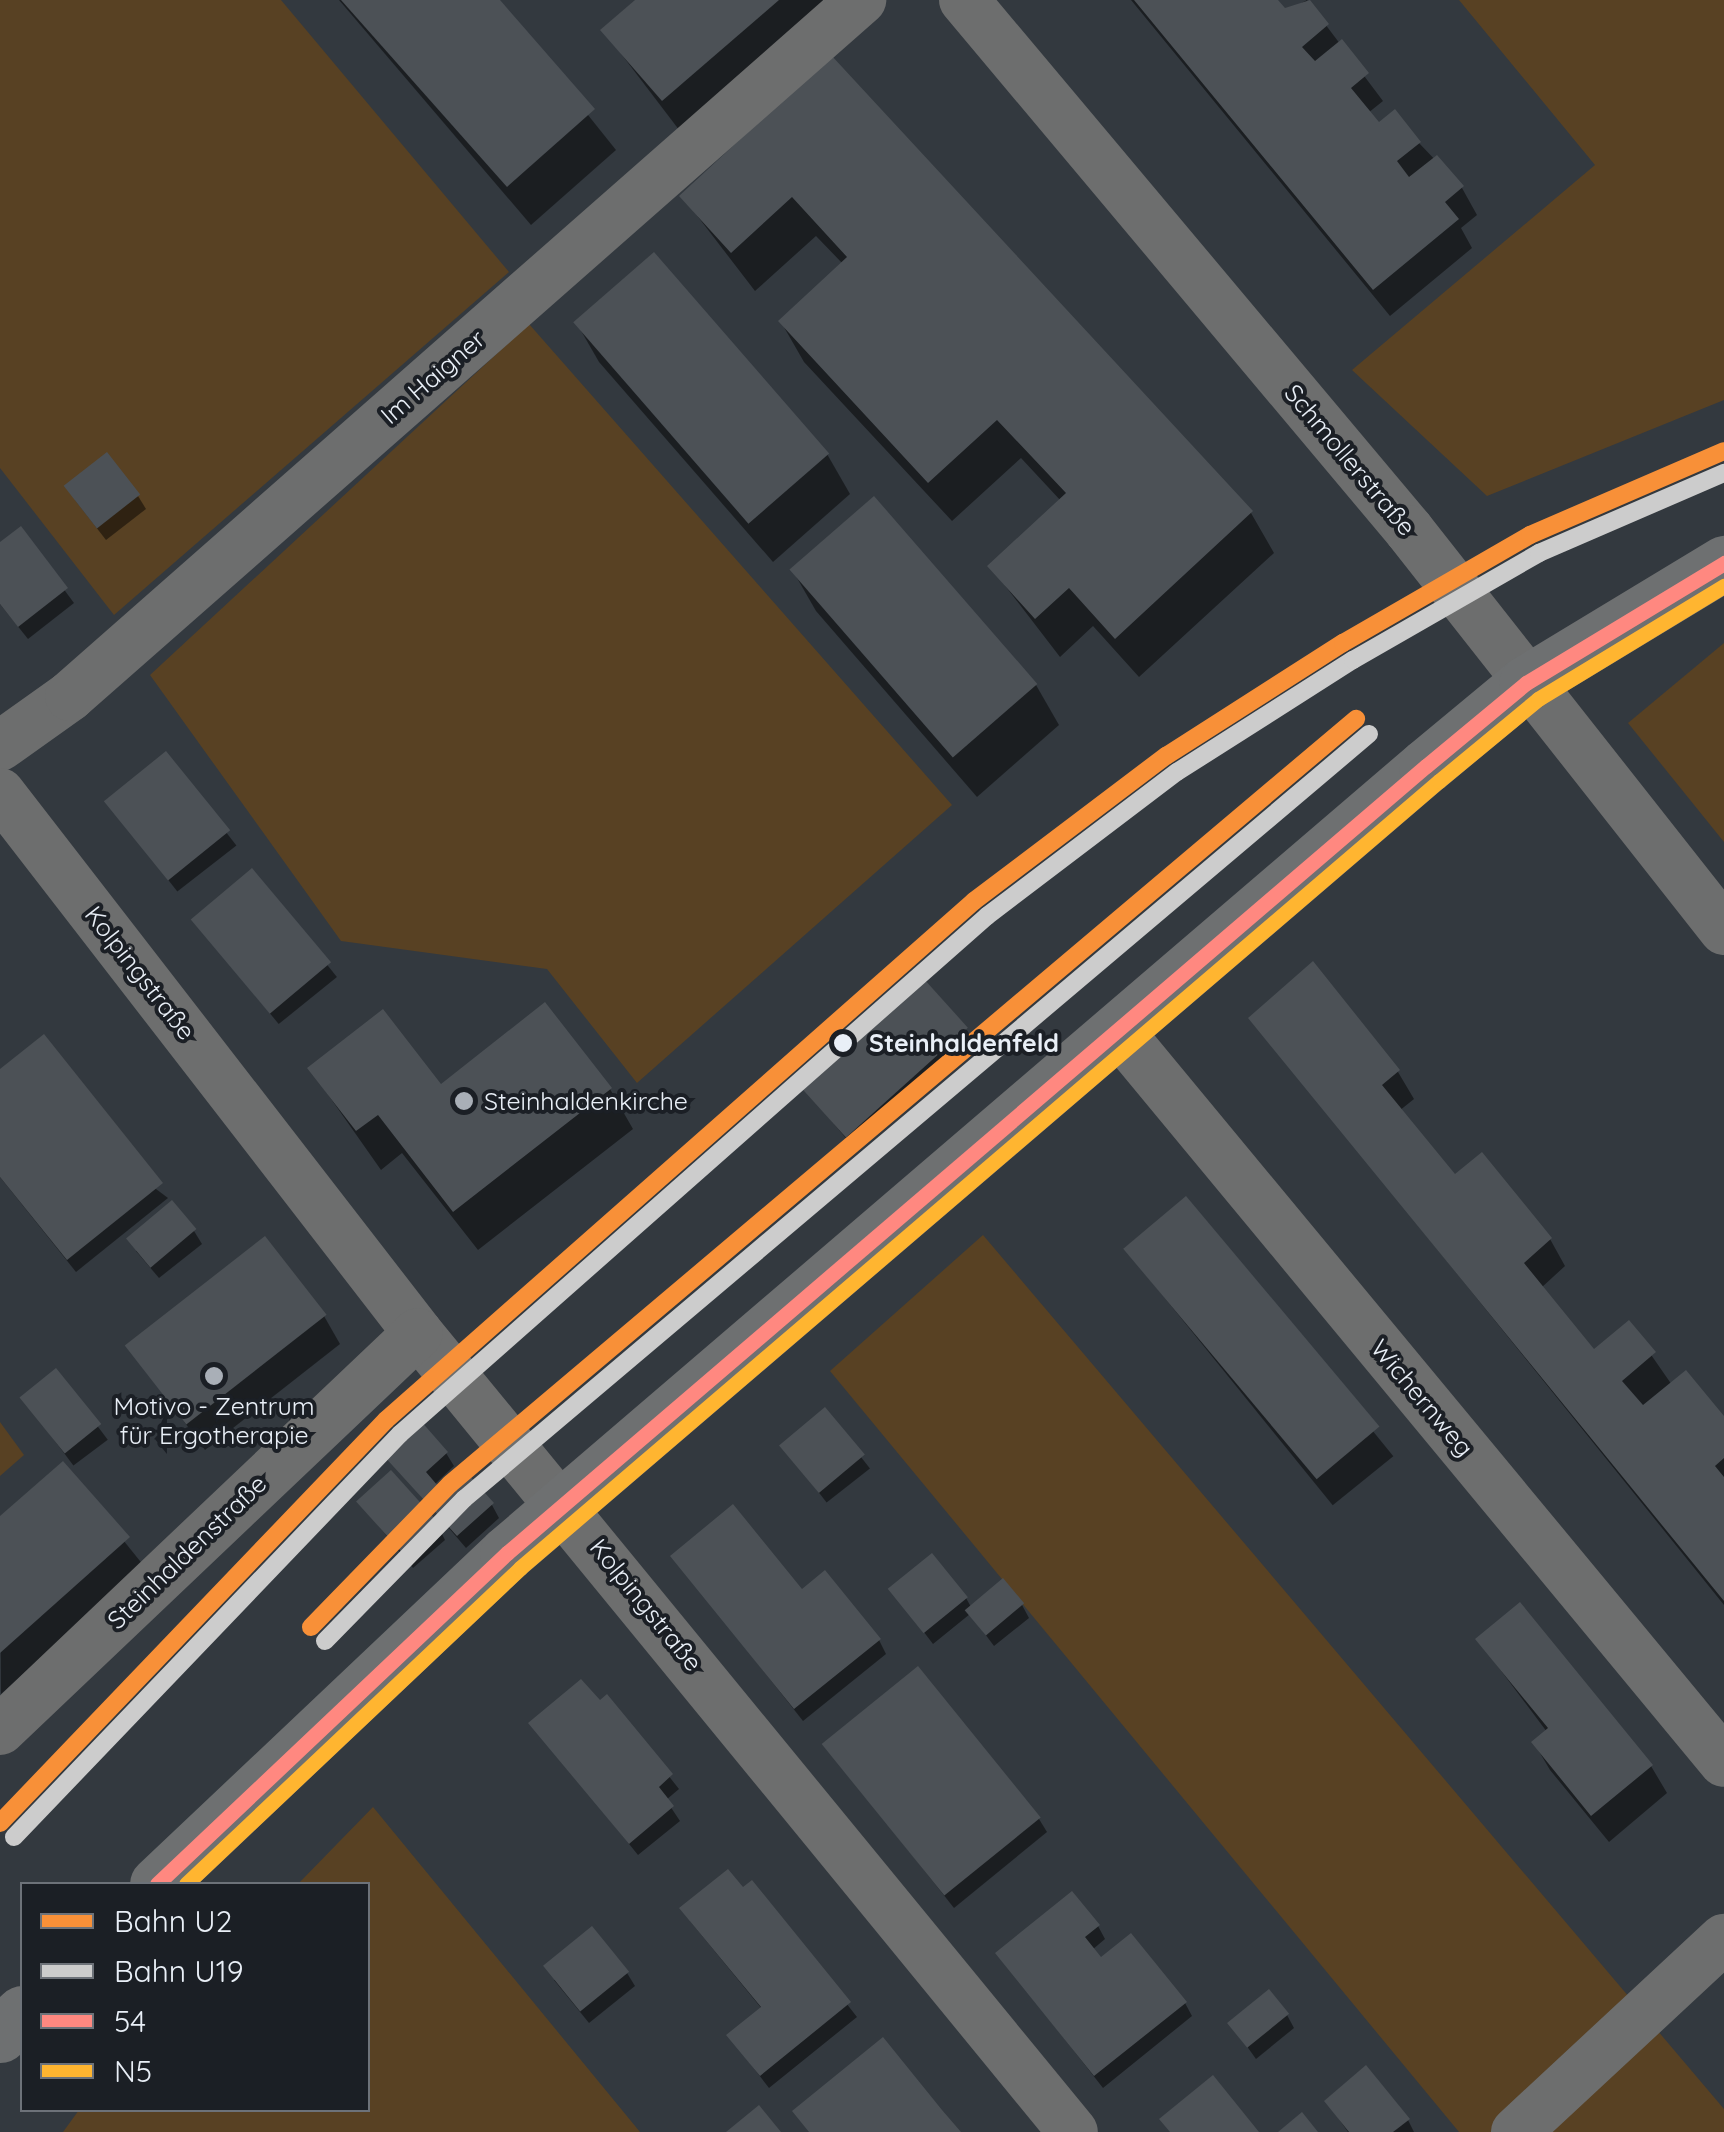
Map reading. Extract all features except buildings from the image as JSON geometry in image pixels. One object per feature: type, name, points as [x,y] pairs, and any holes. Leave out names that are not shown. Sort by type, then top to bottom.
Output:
[{"type":"street","name":"Im Haigner","points":[[0,746],[70,696],[861,0]]},
{"type":"street","name":"Schmollerstraße","points":[[964,0],[1724,930]]},
{"type":"street","points":[[159,1882],[564,1504],[1121,1034],[1526,684],[1724,563]]},
{"type":"street","name":"Kolpingstraße","points":[[0,793],[418,1333],[564,1504],[1073,2132]]},
{"type":"street","name":"Wichernweg","points":[[1121,1034],[1724,1762]]},
{"type":"street","name":"Steinhaldenstraße","points":[[0,1730],[418,1333]]},
{"type":"street","points":[[1516,2132],[1724,1939]]},
{"type":"street","points":[[0,2035],[20,2016]]},
{"type":"shaded area","points":[[0,0],[281,0],[509,272],[114,615],[0,468]]},
{"type":"shaded area","points":[[1459,0],[1724,0],[1724,400],[1487,496],[1352,370],[1595,165]]},
{"type":"shaded area","points":[[529,324],[952,805],[637,1083],[547,969],[341,941],[150,675]]},
{"type":"shaded area","points":[[1724,643],[1724,842],[1628,723]]},
{"type":"shaded area","points":[[983,1235],[1724,2109],[1724,2132],[1459,2132],[830,1371]]},
{"type":"shaded area","points":[[0,1422],[24,1455],[0,1476]]},
{"type":"shaded area","points":[[373,1807],[640,2132],[63,2132],[78,2112],[370,2112],[370,1882],[300,1882]]},
{"type":"rail line","name":"U2","points":[[0,1823],[386,1420],[974,901],[1166,756],[1343,643],[1530,535],[1724,451]]},
{"type":"rail line","name":"U19","points":[[14,1837],[400,1434],[987,916],[1177,772],[1353,660],[1539,553],[1724,473]]},
{"type":"rail line","name":"U2","points":[[311,1627],[450,1484],[1356,719]]},
{"type":"rail line","name":"U19","points":[[325,1641],[464,1499],[1369,734]]},
{"type":"transit line","name":"54","points":[[159,1882],[507,1553],[1426,766],[1526,683],[1724,563]]},
{"type":"transit line","name":"N5","points":[[188,1882],[520,1568],[1439,781],[1538,699],[1724,586]]},
{"type":"place","name":"Steinhaldenfeld","points":[[843,1043]]},
{"type":"place","name":"Steinhaldenkirche","points":[[464,1101]]},
{"type":"place","name":"Motivo - Zentrum für Ergotherapie","points":[[214,1376]]}]
